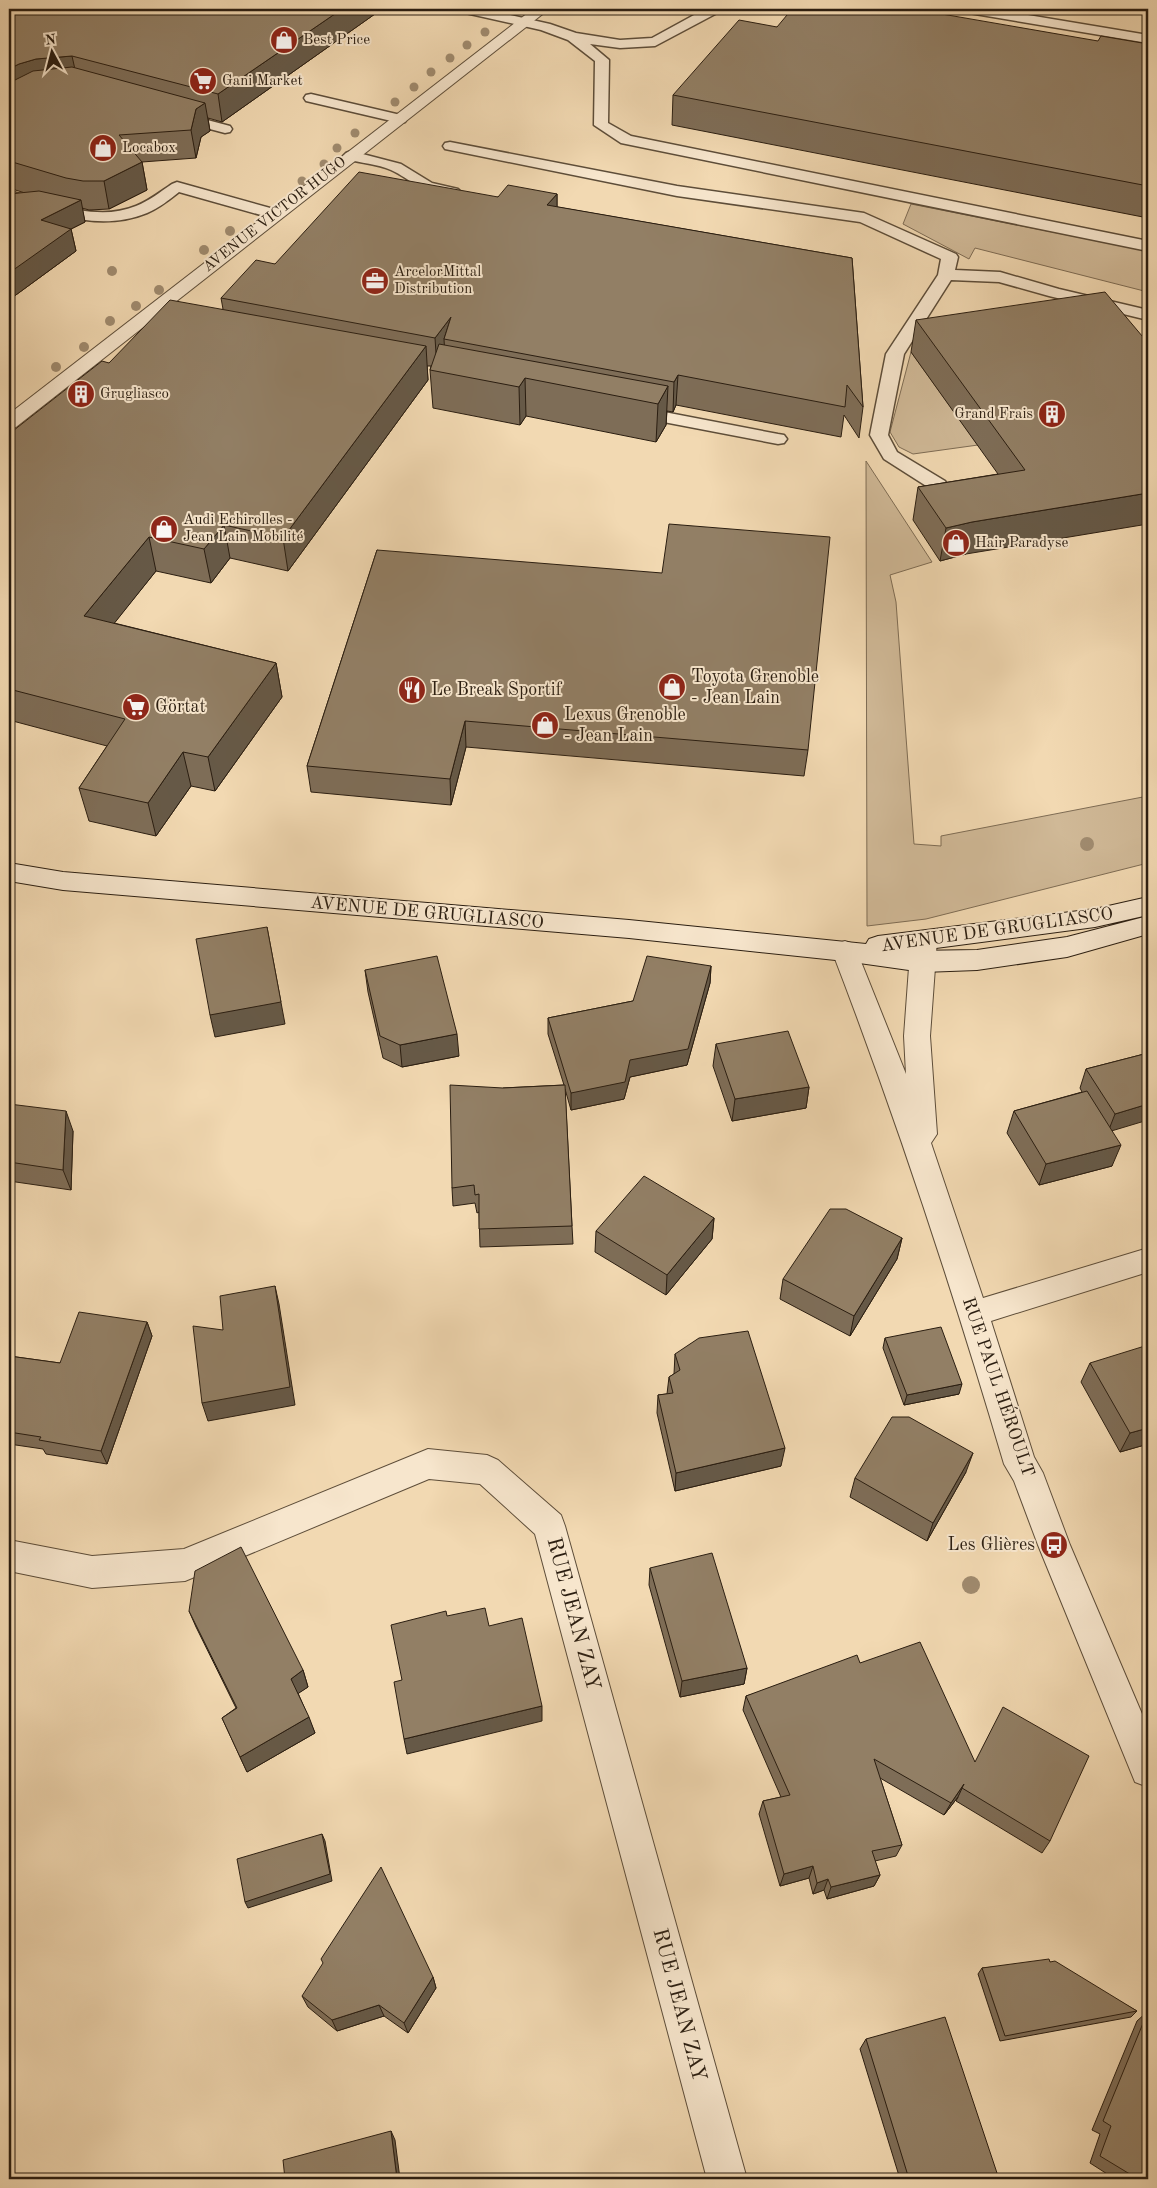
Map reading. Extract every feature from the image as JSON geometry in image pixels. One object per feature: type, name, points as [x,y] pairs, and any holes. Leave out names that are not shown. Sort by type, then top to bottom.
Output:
[{"type":"street","name":"AVENUE VICTOR HUGO","points":[[9,424],[148,313],[542,9]]},
{"type":"street","name":"AVENUE DE GRUGLIASCO","points":[[9,872],[63,881],[180,892],[629,929],[845,951],[923,951],[977,960],[1067,946],[1148,925]]},
{"type":"street","name":"AVENUE DE GRUGLIASCO","points":[[923,951],[1148,906]]},
{"type":"street","name":"RUE PAUL HÉROULT","points":[[845,951],[925,1168],[1020,1464],[1027,1474],[1148,1769]]},
{"type":"street","name":"RUE PAUL HÉROULT","points":[[923,951],[917,1036],[925,1168]]},
{"type":"street","points":[[973,1314],[1148,1260]]},
{"type":"street","name":"RUE JEAN ZAY","points":[[9,1556],[92,1572],[185,1565],[428,1464],[487,1470],[549,1526],[727,2179]]},
{"type":"lane","points":[[466,9],[524,22],[573,37],[620,44],[655,42],[714,9]]},
{"type":"lane","points":[[969,9],[1148,39]]},
{"type":"lane","points":[[573,37],[602,60],[601,125],[626,140],[1148,246]]},
{"type":"lane","points":[[311,98],[400,119]]},
{"type":"lane","points":[[161,111],[226,129]]},
{"type":"lane","points":[[450,146],[677,191],[864,218],[950,256],[946,275],[895,354],[880,435],[890,455],[938,486]]},
{"type":"lane","points":[[351,156],[396,167],[427,187],[466,194]]},
{"type":"lane","points":[[9,196],[78,216],[113,216],[140,210],[177,187],[276,214]]},
{"type":"lane","points":[[946,275],[1000,277],[1055,293],[1148,315]]},
{"type":"lane","points":[[148,313],[166,319]]},
{"type":"lane","points":[[613,407],[778,439]]},
{"type":"shaded area","points":[[911,204],[1148,251],[1148,292],[975,248],[969,259],[903,224]]},
{"type":"shaded area","points":[[911,352],[978,445],[913,454],[899,447],[890,432]]},
{"type":"shaded area","points":[[866,461],[932,562],[890,575],[896,602],[914,844],[941,846],[941,836],[1148,796],[1148,863],[926,919],[867,926]]},
{"type":"building","points":[[9,9],[342,9],[218,94],[72,56],[36,59],[9,69]]},
{"type":"building","points":[[792,9],[913,9],[1098,41],[1101,36],[1148,44],[1148,186],[673,95],[739,20],[777,27]]},
{"type":"building","name":"Locabox","points":[[72,67],[205,103],[196,109],[191,130],[119,135],[142,162],[104,181],[83,181],[66,178],[9,161],[9,83],[33,71]]},
{"type":"building","points":[[359,172],[498,197],[508,185],[557,194],[547,205],[852,258],[863,407],[847,385],[845,407],[678,375],[674,382],[444,339],[451,317],[435,338],[221,298],[256,260],[275,264]]},
{"type":"building","points":[[39,191],[81,200],[41,220],[71,229],[9,273],[9,194]]},
{"type":"building","name":"Grand Frais","points":[[1105,292],[1148,343],[1148,493],[946,528],[918,487],[1025,470],[916,320]]},
{"type":"building","points":[[170,300],[426,346],[283,538],[224,525],[204,549],[149,537],[84,616],[276,663],[208,757],[183,752],[148,803],[79,788],[125,719],[9,689],[9,434],[102,361],[109,363]]},
{"type":"building","points":[[439,344],[668,386],[658,404],[525,378],[519,387],[430,370]]},
{"type":"building","points":[[669,524],[830,537],[808,750],[465,721],[450,779],[307,766],[377,550],[662,573]]},
{"type":"building","points":[[267,927],[281,1002],[210,1015],[196,939]]},
{"type":"building","points":[[437,956],[457,1034],[400,1045],[380,1036],[365,970]]},
{"type":"building","points":[[647,956],[711,966],[688,1049],[630,1060],[625,1082],[571,1093],[548,1018],[633,1001]]},
{"type":"building","points":[[788,1031],[809,1087],[735,1099],[716,1044]]},
{"type":"building","points":[[1148,1053],[1148,1104],[1115,1114],[1086,1069]]},
{"type":"building","points":[[450,1085],[503,1088],[565,1085],[572,1226],[479,1229],[479,1194],[475,1195],[474,1185],[452,1188]]},
{"type":"building","points":[[1087,1091],[1121,1145],[1046,1164],[1014,1111]]},
{"type":"building","points":[[9,1104],[66,1111],[63,1170],[9,1162]]},
{"type":"building","points":[[644,1176],[714,1218],[667,1275],[596,1231]]},
{"type":"building","points":[[830,1209],[846,1209],[902,1238],[854,1316],[783,1279]]},
{"type":"building","points":[[275,1286],[290,1387],[202,1403],[193,1326],[223,1330],[220,1296]]},
{"type":"building","points":[[79,1312],[147,1322],[101,1451],[39,1440],[41,1437],[9,1432],[9,1356],[60,1363]]},
{"type":"building","points":[[941,1327],[962,1384],[907,1395],[885,1338]]},
{"type":"building","points":[[748,1331],[785,1448],[676,1473],[658,1395],[673,1393],[669,1377],[680,1370],[675,1354],[699,1338]]},
{"type":"building","points":[[1148,1345],[1148,1428],[1130,1433],[1090,1363]]},
{"type":"building","points":[[892,1417],[909,1417],[973,1453],[933,1523],[855,1478]]},
{"type":"building","points":[[241,1547],[303,1670],[291,1679],[309,1717],[240,1757],[222,1718],[237,1708],[189,1611],[195,1571]]},
{"type":"building","points":[[712,1553],[747,1668],[682,1681],[650,1568]]},
{"type":"building","points":[[485,1608],[489,1626],[522,1618],[542,1706],[404,1739],[394,1682],[402,1680],[391,1625],[446,1611],[447,1616]]},
{"type":"building","points":[[920,1642],[975,1762],[1003,1707],[1089,1756],[1050,1841],[962,1788],[964,1784],[951,1803],[874,1759],[902,1845],[872,1851],[880,1875],[831,1887],[828,1879],[817,1883],[813,1866],[784,1874],[763,1801],[790,1795],[746,1696],[857,1655],[860,1663]]},
{"type":"building","points":[[322,1834],[330,1874],[245,1902],[237,1859]]},
{"type":"building","points":[[381,1867],[433,1977],[404,2023],[379,2005],[332,2020],[302,1996],[323,1963],[321,1959]]},
{"type":"building","points":[[1049,1959],[1050,1962],[1055,1961],[1137,2011],[1005,2036],[982,1968]]},
{"type":"building","points":[[1148,2011],[1148,2179],[1138,2179],[1100,2156],[1111,2126],[1103,2121]]},
{"type":"building","points":[[945,2017],[999,2179],[909,2179],[866,2039]]},
{"type":"building","points":[[391,2131],[397,2179],[285,2179],[283,2160]]},
{"type":"place","name":"Best Price","points":[[284,40]]},
{"type":"place","name":"Gani Market","points":[[203,81]]},
{"type":"place","name":"Locabox","points":[[103,148]]},
{"type":"place","name":"ArcelorMittal Distribution","points":[[375,281]]},
{"type":"place","name":"Grugliasco","points":[[81,394]]},
{"type":"place","name":"Grand Frais","points":[[1052,414]]},
{"type":"place","name":"Audi Echirolles - Jean Lain Mobilité","points":[[164,529]]},
{"type":"place","name":"Hair Paradyse","points":[[956,543]]},
{"type":"place","name":"Toyota Grenoble - Jean Lain","points":[[672,687]]},
{"type":"place","name":"Le Break Sportif","points":[[412,690]]},
{"type":"place","name":"Görtat","points":[[136,707]]},
{"type":"place","name":"Lexus Grenoble - Jean Lain","points":[[545,725]]},
{"type":"place","name":"Les Glières","points":[[1054,1545]]}]
